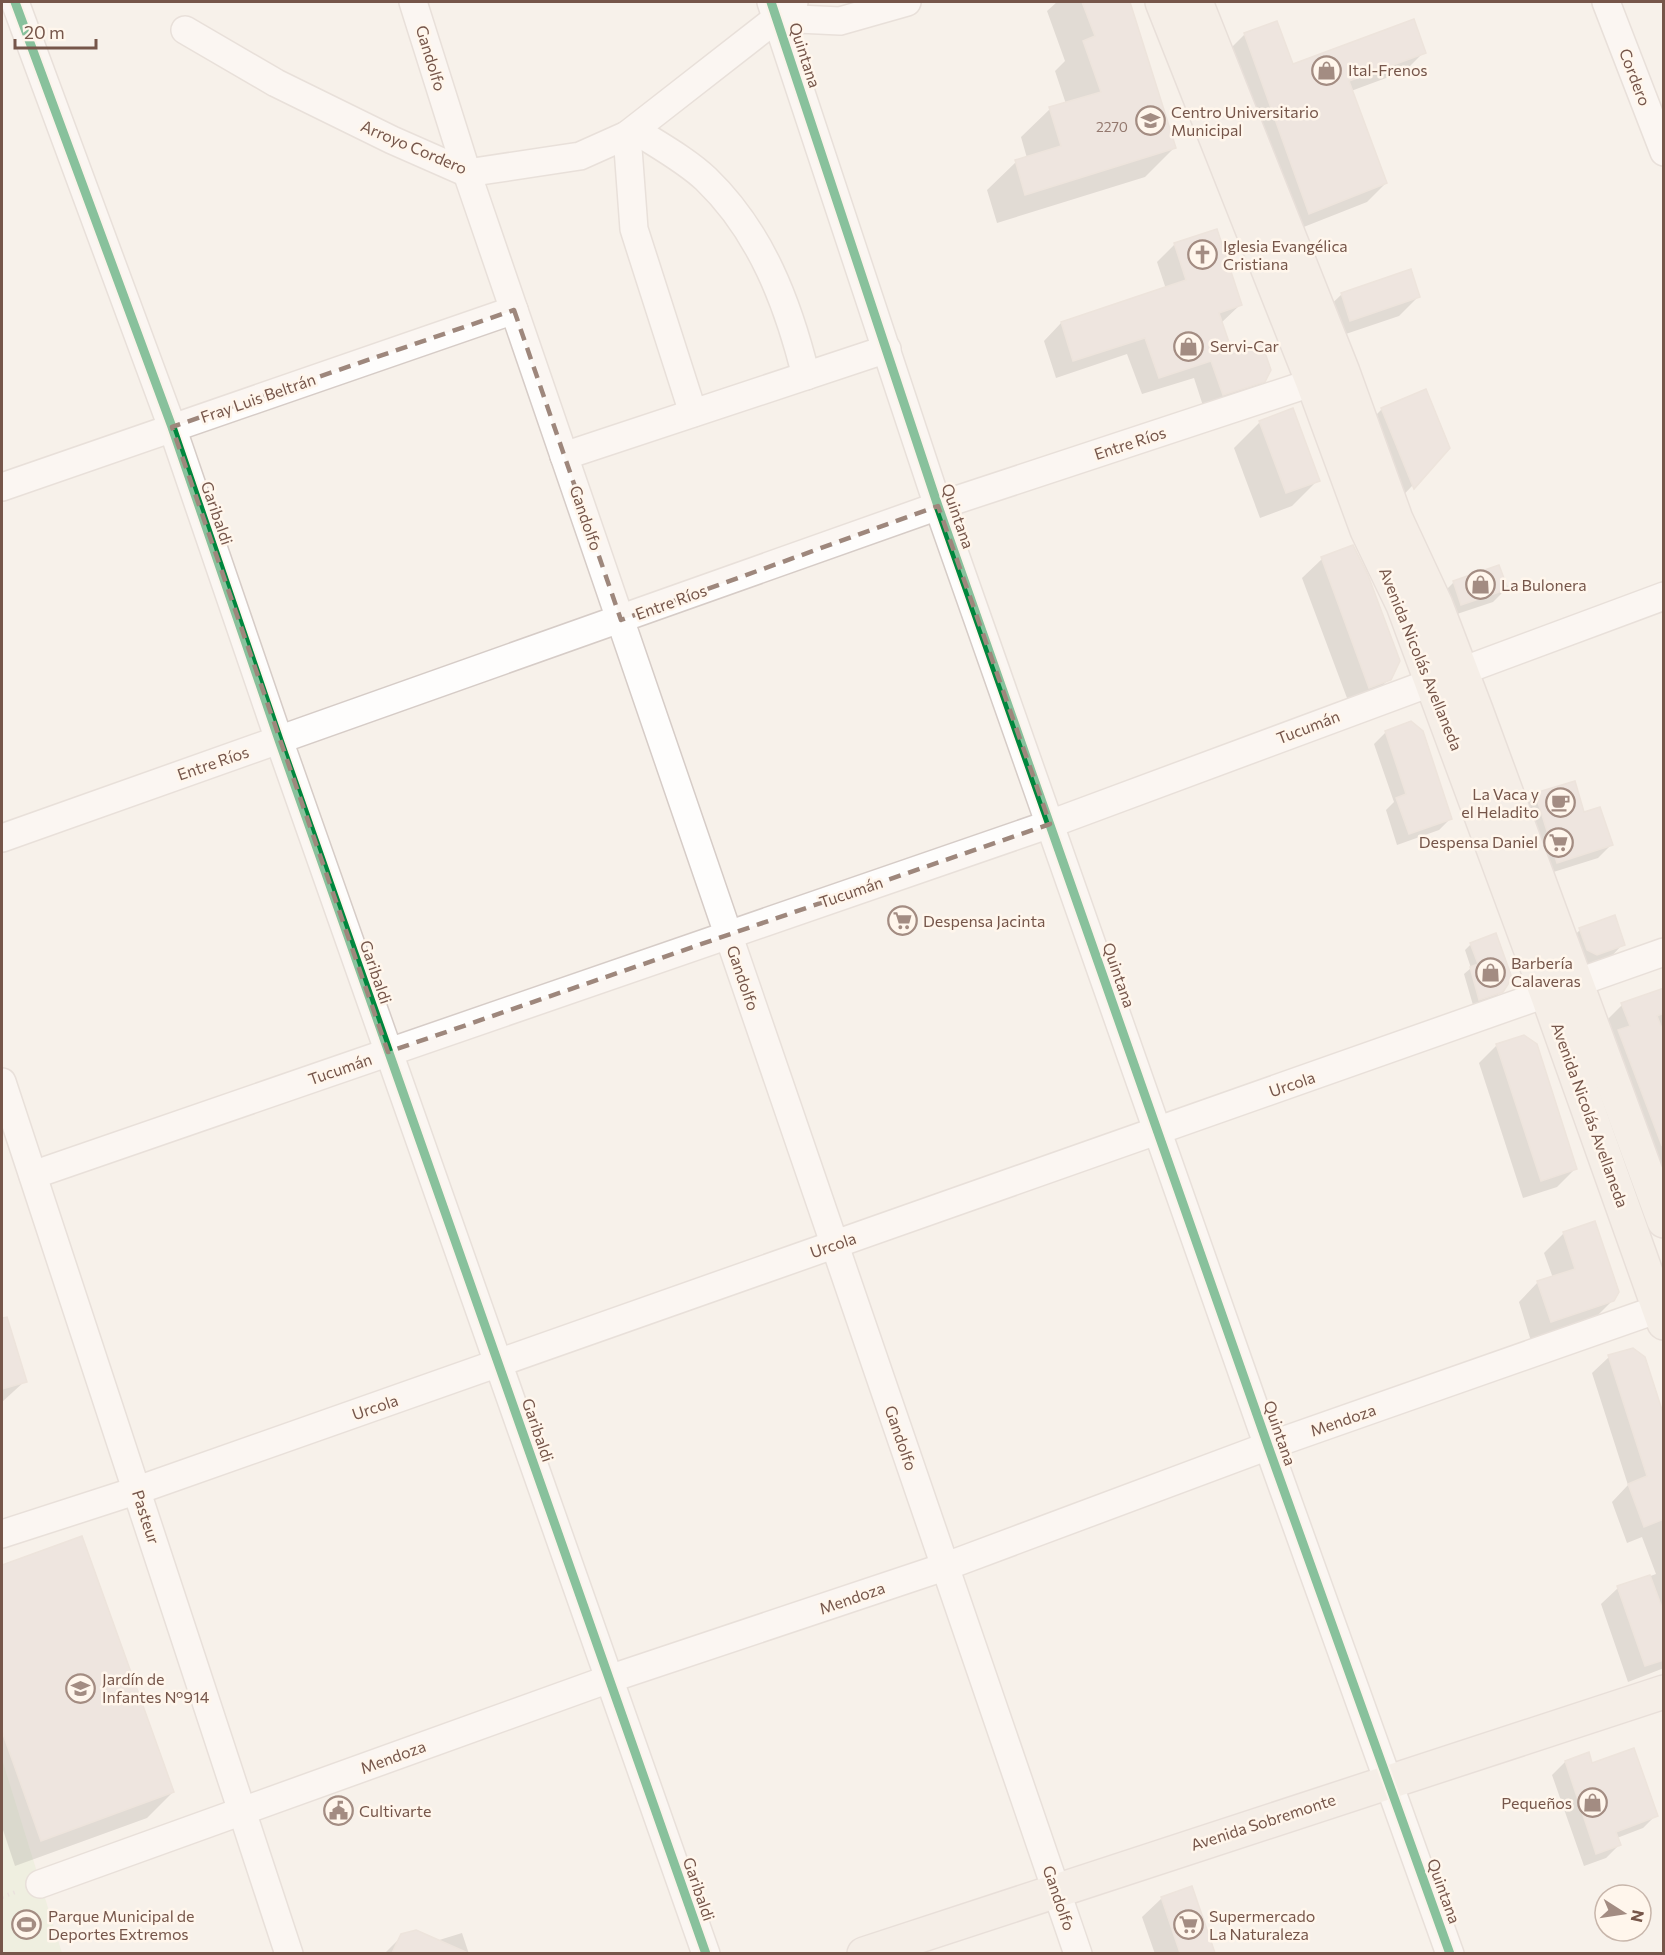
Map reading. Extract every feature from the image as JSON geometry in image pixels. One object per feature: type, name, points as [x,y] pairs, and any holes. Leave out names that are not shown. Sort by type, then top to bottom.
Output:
[{"type":"main road","name":"Avenida Nicolás Avellaneda","points":[[1162,2],[1328,378],[1436,605],[1445,675],[1562,989],[1662,1313]]},
{"type":"main road","name":"Avenida Nicolás Avellaneda","points":[[1196,2],[1328,378]]},
{"type":"main road","name":"Avenida Nicolás Avellaneda","points":[[1562,989],[1664,1221]]},
{"type":"main road","name":"Avenida Sobremonte","points":[[864,1953],[1664,1692]]},
{"type":"street","name":"Garibaldi","points":[[15,2],[172,427],[388,1052],[706,1953]]},
{"type":"street","name":"Gandolfo","points":[[413,2],[467,173],[1078,1953]]},
{"type":"street","points":[[780,7],[840,21],[907,2]]},
{"type":"street","name":"Cordero","points":[[1606,2],[1664,152]]},
{"type":"street","name":"Arroyo Cordero","points":[[185,30],[276,83],[392,140],[467,173],[580,156],[631,132],[780,7]]},
{"type":"street","name":"Quintana","points":[[780,7],[938,506],[1268,1446],[1450,1953]]},
{"type":"street","points":[[631,132],[704,177],[735,209],[766,261],[788,310],[806,376]]},
{"type":"street","points":[[631,132],[634,229],[693,413]]},
{"type":"street","name":"Fray Luis Beltrán","points":[[2,487],[514,310]]},
{"type":"street","points":[[564,456],[887,349]]},
{"type":"street","name":"Entre Ríos","points":[[2,838],[938,506],[1328,378]]},
{"type":"street","name":"Tucumán","points":[[33,1175],[1050,824],[1445,675],[1664,596]]},
{"type":"street","name":"Urcola","points":[[2,1534],[138,1490],[498,1364],[1664,952]]},
{"type":"street","name":"Pasteur","points":[[2,1082],[289,1953]]},
{"type":"street","name":"Mendoza","points":[[40,1884],[609,1679],[945,1567],[1268,1446],[1662,1313]]},
{"type":"highlighted area","points":[[514,310],[621,620],[938,506],[1050,824],[388,1052],[172,427]]},
{"type":"green space","points":[[2,1759],[62,1953],[2,1953]]},
{"type":"building","name":"Centro Universitario Municipal","points":[[1082,2],[1130,2],[1176,148],[1025,195],[1015,160],[1061,146],[1049,107],[1101,92],[1083,41],[1095,36]]},
{"type":"building","points":[[1414,19],[1426,53],[1349,81],[1387,183],[1309,214],[1244,33],[1277,21],[1293,64]]},
{"type":"building","points":[[1217,229],[1242,305],[1219,313],[1233,354],[1262,344],[1271,370],[1265,382],[1223,395],[1211,361],[1159,378],[1145,338],[1073,361],[1061,322],[1186,280],[1174,243]]},
{"type":"building","points":[[1411,269],[1420,297],[1350,321],[1341,293]]},
{"type":"building","points":[[1426,389],[1450,448],[1414,489],[1381,408]]},
{"type":"building","points":[[1293,408],[1320,481],[1286,493],[1259,421]]},
{"type":"building","points":[[1353,545],[1368,575],[1400,661],[1391,680],[1369,688],[1321,557]]},
{"type":"building","name":"La Bulonera","points":[[1499,565],[1508,589],[1461,605],[1453,581]]},
{"type":"building","points":[[1411,721],[1423,731],[1452,819],[1409,834],[1396,798],[1406,794],[1385,731]]},
{"type":"building","points":[[1575,781],[1584,812],[1600,807],[1613,845],[1557,863],[1535,793]]},
{"type":"building","points":[[1615,915],[1625,945],[1597,955],[1587,950],[1579,928]]},
{"type":"building","name":"Barbería Calaveras","points":[[1496,933],[1512,978],[1503,992],[1479,1000],[1470,967],[1478,964],[1470,943]]},
{"type":"building","points":[[1664,988],[1664,1013],[1657,1016],[1664,1034],[1662,1146],[1618,1030],[1630,1026],[1621,1003]]},
{"type":"building","points":[[1524,1035],[1537,1044],[1577,1169],[1541,1181],[1496,1044]]},
{"type":"building","points":[[1595,1221],[1619,1292],[1614,1301],[1551,1322],[1537,1281],[1575,1269],[1563,1232]]},
{"type":"building","points":[[7,1317],[27,1382],[2,1389],[2,1318]]},
{"type":"building","points":[[1633,1348],[1645,1357],[1664,1416],[1664,1519],[1644,1527],[1628,1484],[1647,1476],[1608,1355]]},
{"type":"building","points":[[82,1536],[174,1792],[41,1841],[2,1731],[2,1565]]},
{"type":"building","points":[[1650,1575],[1664,1613],[1664,1660],[1645,1666],[1617,1586]]},
{"type":"building","points":[[1634,1748],[1658,1816],[1616,1832],[1621,1845],[1596,1854],[1565,1761],[1589,1752],[1592,1763]]},
{"type":"building","name":"Supermercado La Naturaleza","points":[[1192,1886],[1215,1953],[1180,1953],[1161,1897]]},
{"type":"building","points":[[416,1930],[468,1953],[392,1953],[401,1934]]},
{"type":"cycle path","points":[[15,2],[172,427],[279,740],[706,1954]]},
{"type":"cycle path","points":[[771,2],[938,506],[1268,1446],[1450,1954]]},
{"type":"place","name":"Ital-Frenos","points":[[1327,70]]},
{"type":"place","name":"Centro Universitario Municipal","points":[[1150,121]]},
{"type":"place","name":"Iglesia Evangélica Cristiana","points":[[1202,255]]},
{"type":"place","name":"Servi-Car","points":[[1189,346]]},
{"type":"place","name":"La Bulonera","points":[[1480,585]]},
{"type":"place","name":"La Vaca y el Heladito","points":[[1560,803]]},
{"type":"place","name":"Despensa Daniel","points":[[1559,842]]},
{"type":"place","name":"Despensa Jacinta","points":[[902,921]]},
{"type":"place","name":"Barbería Calaveras","points":[[1490,972]]},
{"type":"place","name":"Jardín de Infantes Nº914","points":[[81,1688]]},
{"type":"place","name":"Pequeños","points":[[1593,1803]]},
{"type":"place","name":"Cultivarte","points":[[338,1811]]},
{"type":"place","name":"Parque Municipal de Deportes Extremos","points":[[27,1925]]},
{"type":"place","name":"Supermercado La Naturaleza","points":[[1188,1925]]}]
